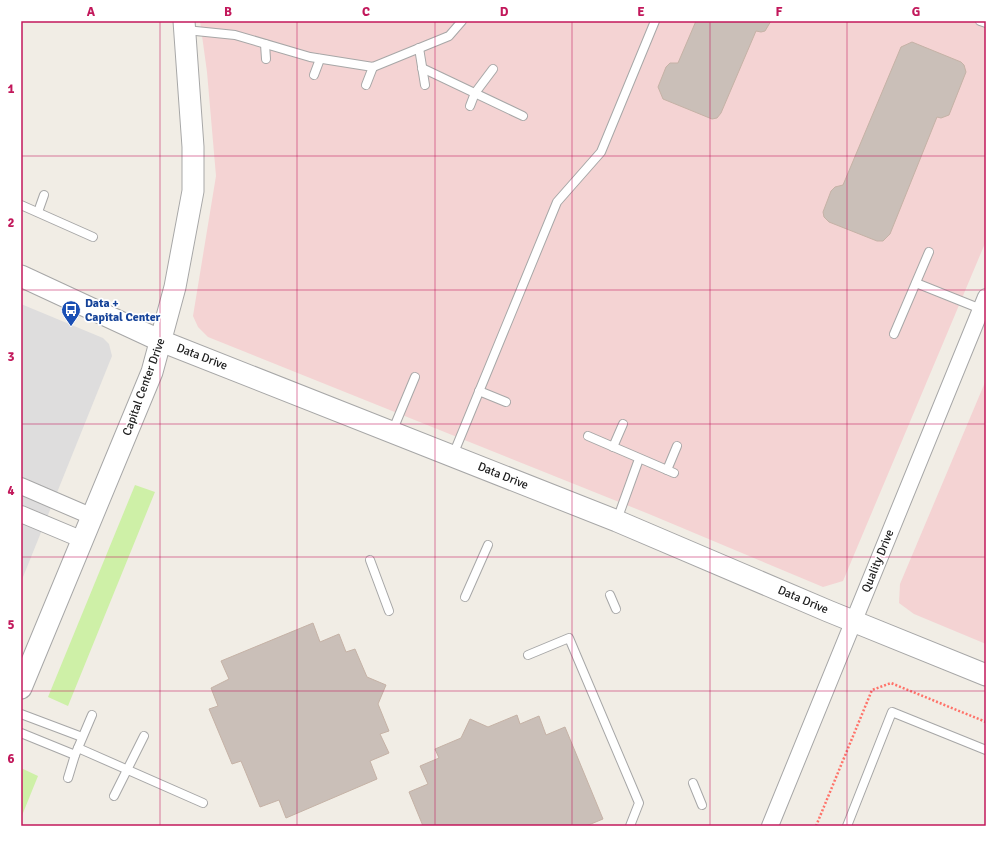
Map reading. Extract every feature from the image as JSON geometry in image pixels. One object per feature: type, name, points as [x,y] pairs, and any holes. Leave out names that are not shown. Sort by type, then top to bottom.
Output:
[{"type":"street","name":"Capital Center Drive","points":[[21,688],[152,372],[175,287],[193,191],[193,147],[184,26]]},
{"type":"street","name":"Data Drive","points":[[21,276],[161,341],[617,520],[986,676]]},
{"type":"street","name":"Quality Drive","points":[[770,826],[984,303]]},
{"type":"street","points":[[21,486],[93,517]]},
{"type":"street","points":[[21,514],[83,540]]},
{"type":"lane","points":[[184,26],[235,35],[320,59],[373,67],[449,36],[462,21]]},
{"type":"lane","points":[[452,456],[557,202],[601,152],[655,21]]},
{"type":"lane","points":[[980,21],[986,23]]},
{"type":"lane","points":[[265,44],[266,59]]},
{"type":"lane","points":[[419,48],[425,85]]},
{"type":"lane","points":[[314,75],[320,59]]},
{"type":"lane","points":[[366,85],[373,67]]},
{"type":"lane","points":[[422,68],[523,116]]},
{"type":"lane","points":[[470,106],[475,92],[493,69]]},
{"type":"lane","points":[[38,212],[44,195]]},
{"type":"lane","points":[[21,205],[94,237]]},
{"type":"lane","points":[[894,334],[929,252]]},
{"type":"lane","points":[[916,283],[984,303]]},
{"type":"lane","points":[[392,432],[415,377]]},
{"type":"lane","points":[[479,391],[506,402]]},
{"type":"lane","points":[[613,447],[623,424]]},
{"type":"lane","points":[[588,436],[670,471],[677,446]]},
{"type":"lane","points":[[617,520],[639,458]]},
{"type":"lane","points":[[466,597],[488,545]]},
{"type":"lane","points":[[370,560],[389,611]]},
{"type":"lane","points":[[610,595],[616,609]]},
{"type":"lane","points":[[528,655],[569,638],[639,803],[630,826]]},
{"type":"lane","points":[[847,826],[892,712],[986,750]]},
{"type":"lane","points":[[21,714],[82,737]]},
{"type":"lane","points":[[68,778],[76,751],[92,714]]},
{"type":"lane","points":[[21,733],[127,770],[203,803]]},
{"type":"lane","points":[[114,796],[144,736]]},
{"type":"lane","points":[[693,783],[702,805]]},
{"type":"shaded area","points":[[200,21],[986,21],[986,241],[843,581],[823,587],[649,514],[208,337],[198,327],[193,316],[216,176],[207,72]]},
{"type":"shaded area","points":[[21,304],[103,338],[109,344],[112,356],[21,582]]},
{"type":"shaded area","points":[[986,380],[986,644],[914,614],[899,603],[900,584]]},
{"type":"green space","points":[[135,485],[155,492],[68,706],[48,697]]},
{"type":"green space","points":[[21,768],[38,776],[21,818]]},
{"type":"building","points":[[696,21],[771,21],[765,31],[756,31],[721,113],[717,118],[712,119],[663,99],[658,87],[666,67],[670,63],[678,63]]},
{"type":"building","points":[[912,42],[961,62],[964,65],[966,72],[949,115],[941,118],[937,117],[890,234],[883,241],[877,241],[829,222],[824,217],[823,212],[831,191],[835,187],[843,185],[901,47]]},
{"type":"building","points":[[313,623],[320,642],[339,634],[346,652],[355,649],[367,677],[386,685],[378,704],[389,731],[380,734],[389,753],[370,761],[377,779],[286,818],[279,800],[260,807],[241,761],[232,764],[209,709],[218,706],[211,688],[229,679],[221,661]]},
{"type":"building","points":[[517,715],[520,724],[539,716],[546,735],[565,727],[603,819],[586,826],[423,826],[409,792],[428,784],[420,766],[439,758],[435,749],[461,738],[470,719],[488,727]]},
{"type":"place","name":"Data + Capital Center","points":[[71,327]]}]
